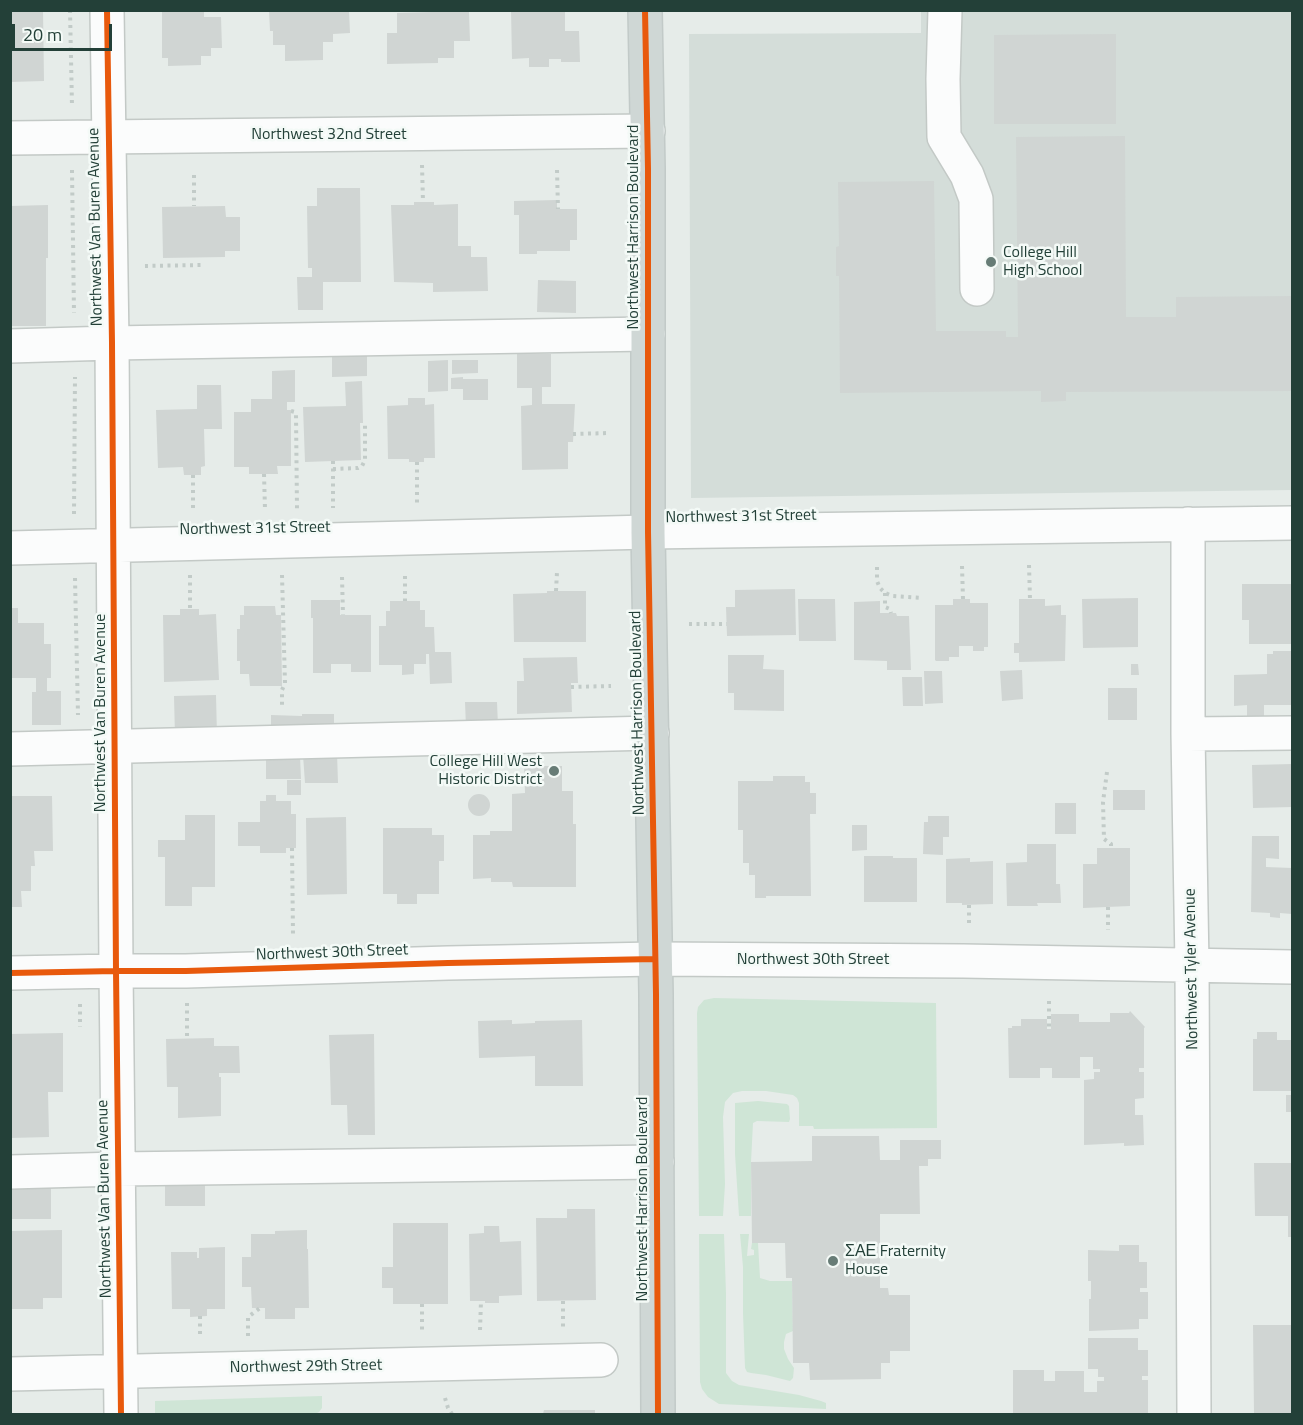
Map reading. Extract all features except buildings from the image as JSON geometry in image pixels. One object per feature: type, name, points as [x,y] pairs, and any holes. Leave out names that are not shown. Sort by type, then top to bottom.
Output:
[{"type":"main road","name":"Northwest Harrison Boulevard","points":[[645,10],[648,131],[648,532],[655,959],[658,1414]]},
{"type":"street","name":"Northwest Van Buren Avenue","points":[[107,10],[121,1414]]},
{"type":"street","points":[[945,10],[944,136],[967,175],[976,199],[977,289]]},
{"type":"street","name":"Northwest 32nd Street","points":[[10,138],[648,131]]},
{"type":"street","points":[[10,346],[648,334]]},
{"type":"street","name":"Northwest 31st Street","points":[[10,548],[648,532],[1293,523]]},
{"type":"street","name":"Northwest Tyler Avenue","points":[[1188,524],[1194,1414]]},
{"type":"street","points":[[10,749],[652,733]]},
{"type":"street","points":[[1188,734],[1293,733]]},
{"type":"street","name":"Northwest 30th Street","points":[[10,973],[186,971],[655,959],[963,961],[1293,967]]},
{"type":"street","points":[[10,1172],[657,1162]]},
{"type":"street","name":"Northwest 29th Street","points":[[10,1374],[601,1360]]},
{"type":"path","points":[[557,170],[558,209]]},
{"type":"path","points":[[194,175],[194,206]]},
{"type":"path","points":[[141,266],[201,265]]},
{"type":"path","points":[[291,411],[296,415],[297,510]]},
{"type":"path","points":[[333,469],[362,466],[365,460],[365,425]]},
{"type":"path","points":[[573,434],[609,433]]},
{"type":"path","points":[[333,461],[333,509]]},
{"type":"path","points":[[417,462],[417,508]]},
{"type":"path","points":[[264,474],[265,510]]},
{"type":"path","points":[[282,542],[285,683],[282,690],[282,712]]},
{"type":"path","points":[[1029,565],[1030,599]]},
{"type":"path","points":[[962,566],[963,599]]},
{"type":"path","points":[[877,567],[877,581],[885,593],[893,596],[923,598]]},
{"type":"path","points":[[556,591],[557,572]]},
{"type":"path","points":[[405,576],[405,601]]},
{"type":"path","points":[[342,577],[343,615]]},
{"type":"path","points":[[885,593],[885,607],[890,609],[891,613]]},
{"type":"path","points":[[689,624],[727,624]]},
{"type":"path","points":[[571,687],[611,686]]},
{"type":"path","points":[[1107,772],[1102,802],[1104,838],[1111,844],[1111,848]]},
{"type":"path","points":[[292,848],[293,934]]},
{"type":"path","points":[[969,905],[969,931]]},
{"type":"path","points":[[1108,907],[1108,934]]},
{"type":"path","points":[[1049,1001],[1049,1029]]},
{"type":"path","points":[[480,1331],[481,1301]]},
{"type":"path","points":[[564,1301],[564,1329]]},
{"type":"path","points":[[422,1304],[422,1332]]},
{"type":"path","points":[[248,1337],[249,1317],[260,1308]]},
{"type":"path","points":[[200,1316],[200,1338]]},
{"type":"shaded area","name":"College Hill High School","points":[[921,10],[1292,11],[1292,490],[691,498],[689,34],[921,33]]},
{"type":"green space","points":[[714,998],[936,1003],[937,1128],[814,1129],[813,1126],[799,1126],[799,1103],[793,1095],[766,1091],[733,1093],[725,1102],[723,1117],[725,1184],[723,1216],[699,1216],[697,1013],[698,1007],[704,1000]]},
{"type":"green space","points":[[758,1101],[787,1104],[790,1119],[789,1122],[757,1121],[753,1123],[751,1216],[739,1216],[735,1154],[735,1103]]},
{"type":"green space","points":[[699,1234],[724,1234],[726,1373],[732,1381],[739,1385],[821,1401],[826,1403],[826,1409],[719,1404],[708,1397],[702,1389],[700,1382]]},
{"type":"green space","points":[[740,1234],[749,1234],[747,1256],[754,1255],[754,1250],[751,1249],[752,1243],[758,1243],[760,1278],[770,1281],[792,1281],[793,1331],[786,1334],[784,1342],[784,1349],[794,1368],[793,1378],[790,1381],[747,1372],[745,1368]]},
{"type":"green space","points":[[322,1396],[322,1408],[315,1414],[155,1414],[155,1401]]},
{"type":"cycle path","points":[[107,10],[121,1414]]},
{"type":"cycle path","points":[[645,10],[648,169],[648,532],[656,994],[658,1414]]},
{"type":"cycle path","points":[[10,973],[186,971],[655,959]]},
{"type":"place","name":"College Hill High School","points":[[991,262]]},
{"type":"place","name":"College Hill West Historic District","points":[[554,771]]},
{"type":"place","name":"ΣΑΕ Fraternity House","points":[[833,1261]]}]
